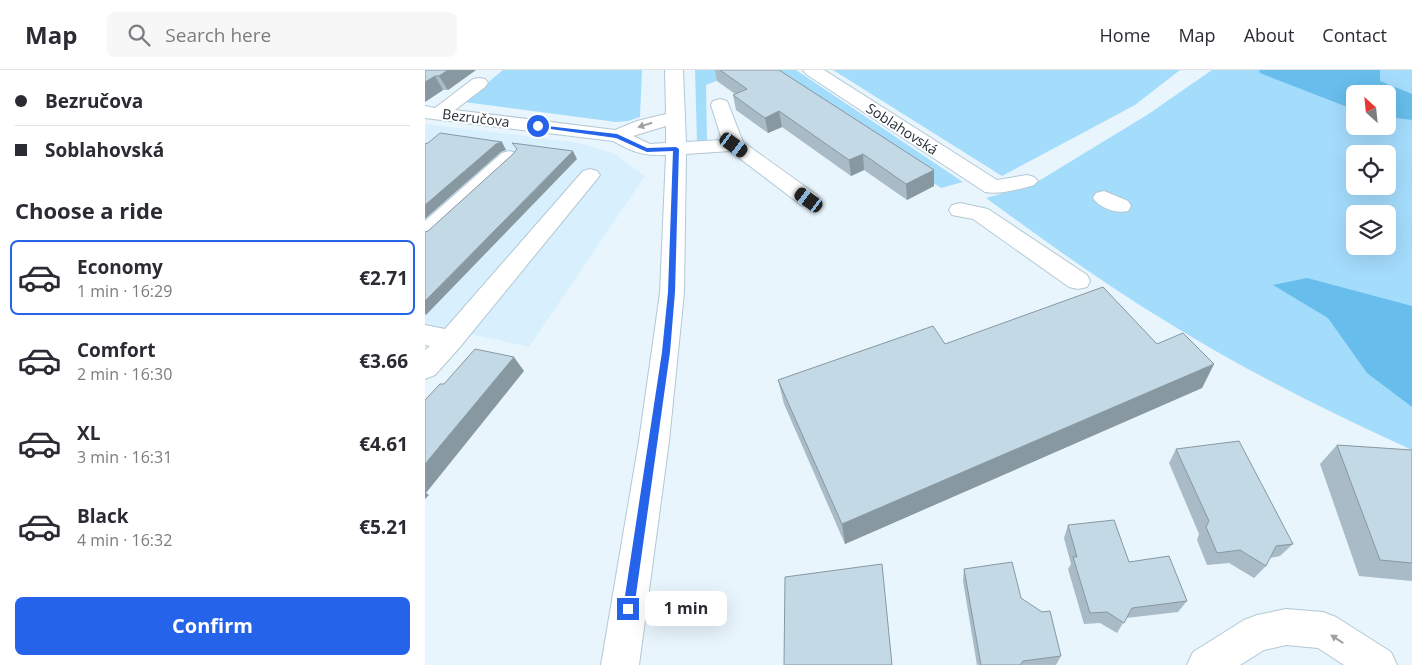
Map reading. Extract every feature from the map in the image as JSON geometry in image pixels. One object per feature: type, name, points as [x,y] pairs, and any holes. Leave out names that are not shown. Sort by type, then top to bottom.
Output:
[{"type":"street","points":[[620,665],[666,352],[671,292],[676,149],[674,70]]},
{"type":"street","name":"Soblahovská","points":[[812,70],[993,187],[1027,181]]},
{"type":"street","points":[[432,113],[479,83]]},
{"type":"street","points":[[720,105],[734,145],[809,200]]},
{"type":"street","name":"Bezručova","points":[[432,113],[617,136],[647,150],[734,145]]},
{"type":"street","points":[[617,136],[644,124],[674,118]]},
{"type":"street","points":[[425,234],[509,157]]},
{"type":"street","points":[[425,368],[451,340],[590,175]]},
{"type":"street","points":[[960,210],[980,214],[1078,281]]},
{"type":"street","points":[[425,335],[451,340]]},
{"type":"street","points":[[1206,665],[1257,633],[1286,627],[1323,630],[1378,665]]},
{"type":"shaded area","points":[[503,70],[642,70],[640,117],[616,122],[464,102]]},
{"type":"shaded area","points":[[695,70],[728,70],[734,74],[706,85],[707,141],[697,142]]},
{"type":"shaded area","points":[[762,70],[796,70],[963,182],[941,188]]},
{"type":"shaded area","points":[[833,70],[1180,70],[1135,105],[1002,176]]},
{"type":"shaded area","points":[[1212,70],[1412,70],[1412,450],[1287,390],[1196,340],[1098,277],[986,198],[1032,185],[1147,115]]},
{"type":"shaded area","points":[[1259,70],[1380,70],[1380,81],[1390,85],[1346,85],[1346,106],[1260,73]]},
{"type":"shaded area","points":[[1396,88],[1412,94],[1412,120],[1396,118]]},
{"type":"shaded area","points":[[425,124],[574,142],[614,153],[645,176],[529,347],[425,324]]},
{"type":"shaded area","points":[[1307,278],[1412,306],[1412,407],[1367,373],[1328,318],[1273,285]]},
{"type":"building","points":[[425,70],[448,70],[425,82]]},
{"type":"building","points":[[720,70],[779,70],[934,170],[906,184],[863,154],[849,160],[779,111],[765,118],[733,95],[747,89]]},
{"type":"building","points":[[440,133],[502,142],[496,144],[425,205],[425,144]]},
{"type":"building","points":[[512,143],[573,151],[425,301],[425,232],[513,154],[517,149]]},
{"type":"building","points":[[1103,287],[1157,344],[1183,333],[1214,364],[842,524],[778,380],[933,326],[945,344]]},
{"type":"building","points":[[475,349],[514,357],[425,464],[425,400],[440,384],[444,384]]},
{"type":"building","points":[[1239,441],[1293,544],[1276,546],[1266,566],[1240,550],[1217,553],[1206,527],[1209,521],[1176,449]]},
{"type":"building","points":[[1337,445],[1412,450],[1412,563],[1380,560]]},
{"type":"building","points":[[1114,520],[1129,562],[1169,556],[1187,601],[1132,608],[1124,623],[1107,612],[1090,613],[1073,557],[1077,557],[1068,525]]},
{"type":"building","points":[[1012,562],[1021,598],[1042,612],[1050,611],[1061,656],[1023,661],[1020,665],[981,665],[964,569]]},
{"type":"building","points":[[882,564],[892,665],[784,665],[785,577]]},
{"type":"route","points":[[538,126],[617,136],[632,145],[647,150],[676,149],[671,292],[666,352],[628,609]]}]
